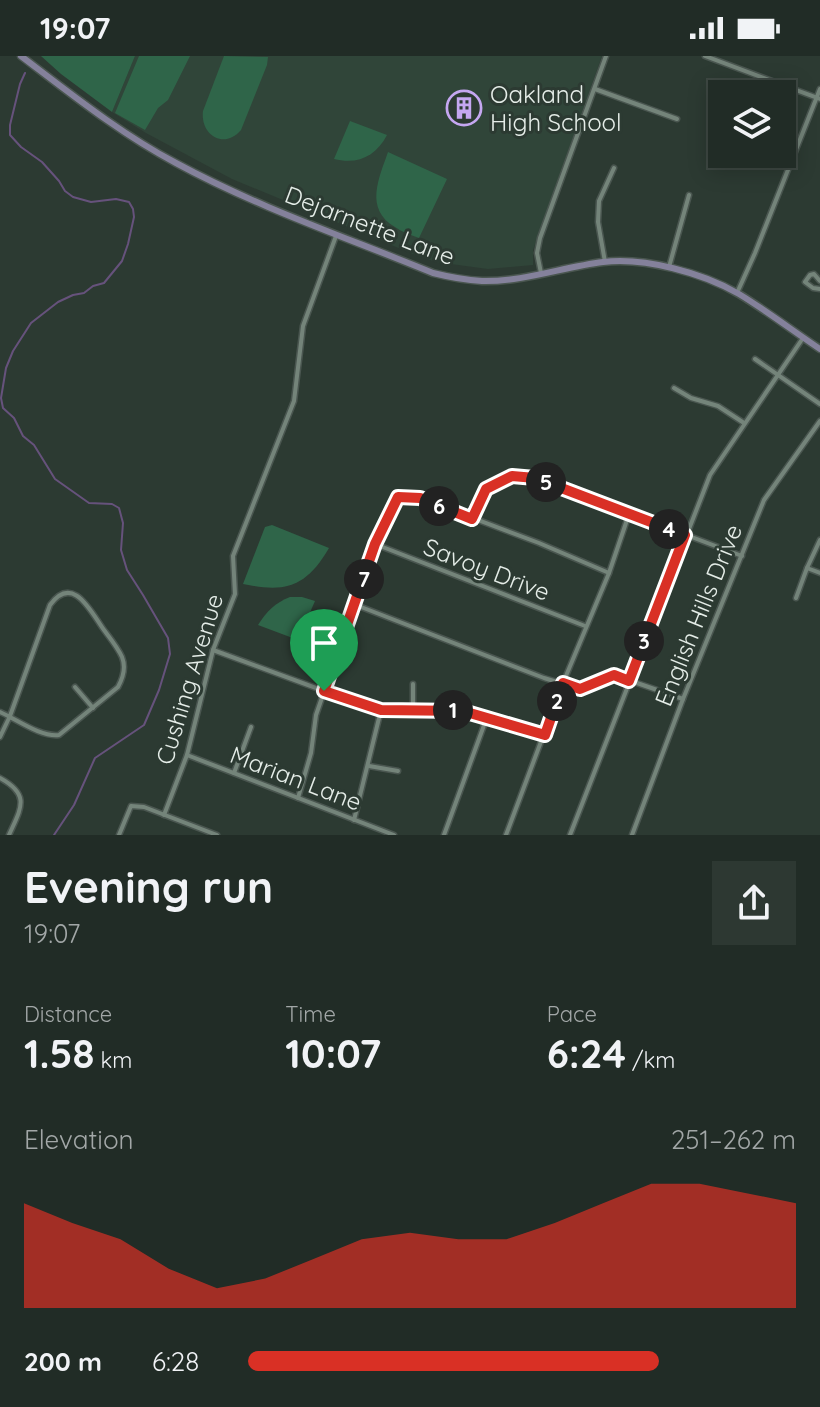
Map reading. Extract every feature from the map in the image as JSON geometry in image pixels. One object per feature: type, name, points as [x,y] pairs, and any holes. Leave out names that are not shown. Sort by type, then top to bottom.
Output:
[{"type":"main road","name":"Dejarnette Lane","points":[[21,56],[111,124],[173,162],[246,197],[433,273],[484,281],[605,262],[637,262],[669,267],[737,293],[820,349]]},
{"type":"street","points":[[542,274],[537,253],[540,238],[606,56]]},
{"type":"street","points":[[705,56],[818,99]]},
{"type":"street","points":[[595,89],[677,119]]},
{"type":"street","points":[[737,293],[820,89]]},
{"type":"street","points":[[605,262],[598,222],[599,201],[614,168]]},
{"type":"street","points":[[669,267],[689,195]]},
{"type":"street","name":"Cushing Avenue","points":[[164,815],[187,755],[213,650],[235,594],[233,556],[294,401],[303,326],[336,234]]},
{"type":"street","points":[[820,281],[818,277],[810,275],[805,282],[820,289]]},
{"type":"street","points":[[570,835],[710,475],[803,338]]},
{"type":"street","points":[[755,359],[820,404]]},
{"type":"street","points":[[674,388],[691,398],[718,406],[744,423]]},
{"type":"street","name":"English Hills Drive","points":[[632,835],[683,699],[764,500],[820,421]]},
{"type":"street","points":[[472,519],[486,489],[512,476],[535,478],[742,556]]},
{"type":"street","points":[[298,798],[311,753],[316,715],[375,544],[398,497],[420,498],[609,573]]},
{"type":"street","points":[[506,835],[585,626],[609,573],[629,514]]},
{"type":"street","points":[[796,598],[820,540]]},
{"type":"street","name":"Savoy Drive","points":[[375,544],[585,626]]},
{"type":"street","points":[[807,568],[820,573]]},
{"type":"street","points":[[0,712],[10,716],[47,735],[52,736],[65,732],[120,683],[124,670],[122,656],[82,598],[66,593],[59,595],[50,605],[10,716],[0,737]]},
{"type":"street","points":[[355,605],[580,689],[614,675],[683,699]]},
{"type":"street","points":[[213,650],[381,710],[463,711],[545,735]]},
{"type":"street","points":[[413,684],[413,710]]},
{"type":"street","points":[[75,687],[93,708]]},
{"type":"street","points":[[354,820],[381,710]]},
{"type":"street","points":[[444,835],[487,717]]},
{"type":"street","points":[[234,774],[251,727]]},
{"type":"street","name":"Marian Lane","points":[[187,755],[394,835]]},
{"type":"street","points":[[369,766],[398,771]]},
{"type":"street","points":[[0,778],[17,789],[19,795],[20,811],[9,835]]},
{"type":"street","points":[[119,835],[131,806],[144,807],[217,835]]},
{"type":"shaded area","points":[[135,56],[602,56],[533,250],[533,265],[488,269],[436,262],[413,254],[232,179],[146,133],[112,112]]},
{"type":"green space","points":[[41,56],[135,56],[112,112]]},
{"type":"green space","points":[[139,56],[190,56],[168,100],[158,108],[145,130],[115,113]]},
{"type":"green space","points":[[224,56],[268,57],[241,130],[234,136],[221,139],[214,137],[205,127],[203,111]]},
{"type":"green space","points":[[350,121],[387,135],[365,157],[351,161],[334,159]]},
{"type":"green space","points":[[388,152],[447,179],[419,238],[395,227],[385,220],[380,211],[376,192]]},
{"type":"green space","points":[[272,525],[329,548],[312,571],[294,584],[271,588],[243,584],[265,527]]},
{"type":"green space","points":[[290,597],[315,601],[298,640],[258,625],[272,608]]},
{"type":"waterway","points":[[25,73],[10,135],[42,162],[73,197],[91,202],[116,199],[129,202],[134,217],[122,261],[104,283],[58,302],[31,323],[6,368],[1,398],[3,408],[14,418],[23,436],[34,445],[55,479],[89,503],[112,504],[119,508],[123,523],[121,550],[127,570],[168,638],[170,654],[144,725],[95,758],[74,805],[54,835]]},
{"type":"place","name":"Oakland High School","points":[[464,108]]},
{"type":"route","points":[[512,476],[535,478],[685,535],[629,681],[614,675],[580,689],[563,683],[545,735],[463,711],[381,710],[324,691],[375,544],[398,497],[420,498],[472,519],[486,489],[512,476]]}]
